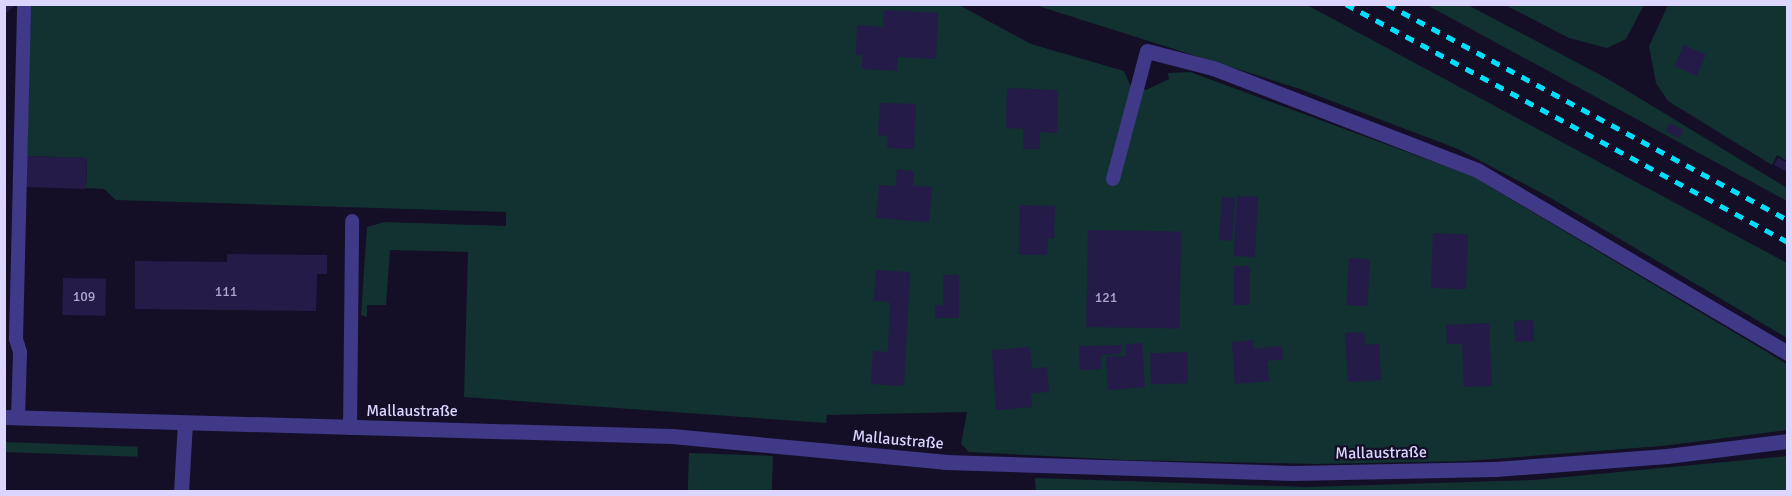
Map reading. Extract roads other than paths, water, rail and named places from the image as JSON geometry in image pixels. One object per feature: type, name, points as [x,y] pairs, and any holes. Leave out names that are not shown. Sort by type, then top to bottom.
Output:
[{"type":"street","points":[[1147,51],[1213,68],[1477,170],[1788,353]]},
{"type":"street","name":"Mallaustraße","points":[[11,417],[672,436],[945,462],[1293,473],[1507,468],[1667,456],[1788,441]]},
{"type":"street","points":[[181,492],[185,423]]},
{"type":"lane","points":[[11,417],[17,292],[24,4]]},
{"type":"lane","points":[[1113,179],[1147,51]]},
{"type":"lane","points":[[350,428],[352,221]]},
{"type":"railway","points":[[1346,4],[1788,242]]},
{"type":"railway","points":[[1387,4],[1788,220]]}]
